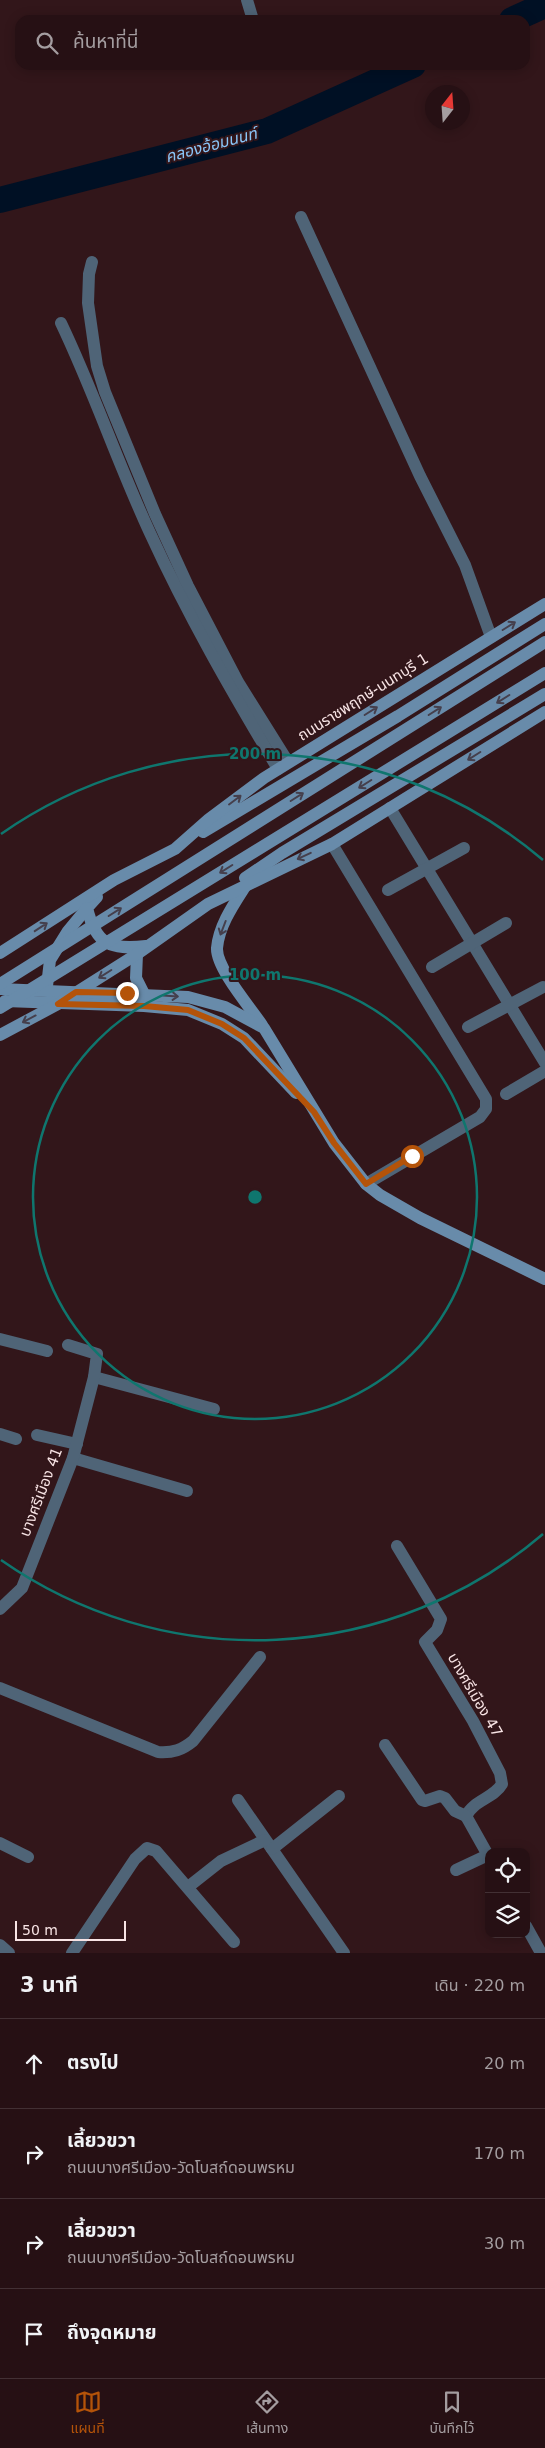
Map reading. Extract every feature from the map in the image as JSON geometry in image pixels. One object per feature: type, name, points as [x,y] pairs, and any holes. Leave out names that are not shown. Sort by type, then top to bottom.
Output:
[{"type":"street","points":[[247,0],[252,15]]},
{"type":"street","points":[[301,217],[420,476],[464,565],[491,637]]},
{"type":"street","points":[[92,262],[89,274],[88,302],[97,366],[105,392],[155,514],[188,586],[283,766]]},
{"type":"street","points":[[61,323],[83,369],[150,532],[205,646],[283,766]]},
{"type":"street","name":"ถนนราชพฤกษ์-นนทบุรี 1","points":[[0,953],[109,884],[175,849],[209,819],[283,766],[545,604]]},
{"type":"street","points":[[175,849],[398,716],[545,624]]},
{"type":"street","points":[[0,984],[545,642]]},
{"type":"street","points":[[0,1008],[545,673]]},
{"type":"street","points":[[0,1035],[58,1004],[137,954],[282,853],[545,694]]},
{"type":"street","points":[[208,904],[332,844],[545,712]]},
{"type":"street","points":[[390,808],[545,1063]]},
{"type":"street","points":[[332,844],[486,1099],[486,1109],[480,1117],[366,1184]]},
{"type":"street","points":[[388,890],[464,848]]},
{"type":"street","points":[[46,991],[50,960],[68,931],[86,908],[109,884]]},
{"type":"street","points":[[246,885],[221,931],[217,950],[221,965],[264,1028],[334,1143],[366,1184],[380,1195],[420,1218],[545,1279]]},
{"type":"street","points":[[86,908],[92,928],[103,941],[123,948],[148,946]]},
{"type":"street","points":[[432,967],[506,923]]},
{"type":"street","points":[[137,954],[136,978],[144,994]]},
{"type":"street","points":[[468,1027],[543,987]]},
{"type":"street","points":[[0,989],[188,997],[226,1007],[264,1028]]},
{"type":"street","points":[[46,991],[58,1004]]},
{"type":"street","points":[[0,1001],[144,1006],[188,1010],[222,1024],[244,1038],[314,1112]]},
{"type":"street","points":[[506,1094],[545,1072]]},
{"type":"street","points":[[0,1339],[47,1351]]},
{"type":"street","name":"บางศรีเมือง 41","points":[[0,1609],[22,1588],[77,1444],[94,1377],[97,1354],[68,1345]]},
{"type":"street","points":[[94,1377],[214,1408]]},
{"type":"street","points":[[0,1434],[16,1439]]},
{"type":"street","points":[[36,1435],[77,1444]]},
{"type":"street","points":[[73,1458],[187,1491]]},
{"type":"street","name":"บางศรีเมือง 47","points":[[397,1546],[441,1619],[437,1630],[425,1642],[473,1721],[500,1773],[502,1784],[498,1791],[470,1808],[466,1816]]},
{"type":"street","points":[[0,1688],[158,1752],[169,1753],[183,1749],[193,1741],[260,1657]]},
{"type":"street","points":[[385,1745],[422,1800],[425,1801],[440,1796],[445,1798],[455,1812],[466,1816],[485,1851]]},
{"type":"street","points":[[188,1887],[221,1861],[269,1844],[339,1796]]},
{"type":"street","points":[[238,1800],[344,1953]]},
{"type":"street","points":[[0,1843],[28,1857]]},
{"type":"street","points":[[72,1953],[135,1859],[145,1849],[156,1851],[234,1942]]},
{"type":"street","points":[[456,1870],[485,1857]]},
{"type":"street","points":[[530,1933],[541,1953]]},
{"type":"street","points":[[0,1945],[9,1953]]},
{"type":"waterway","name":"คลองอ้อมนนท์","points":[[523,15],[545,5]]},
{"type":"waterway","name":"คลองอ้อมนนท์","points":[[0,200],[267,131],[402,70]]},
{"type":"route","points":[[127,993],[76,992],[58,1004],[144,1006],[188,1010],[222,1024],[244,1038],[314,1112],[334,1143],[366,1184],[412,1156]]}]
